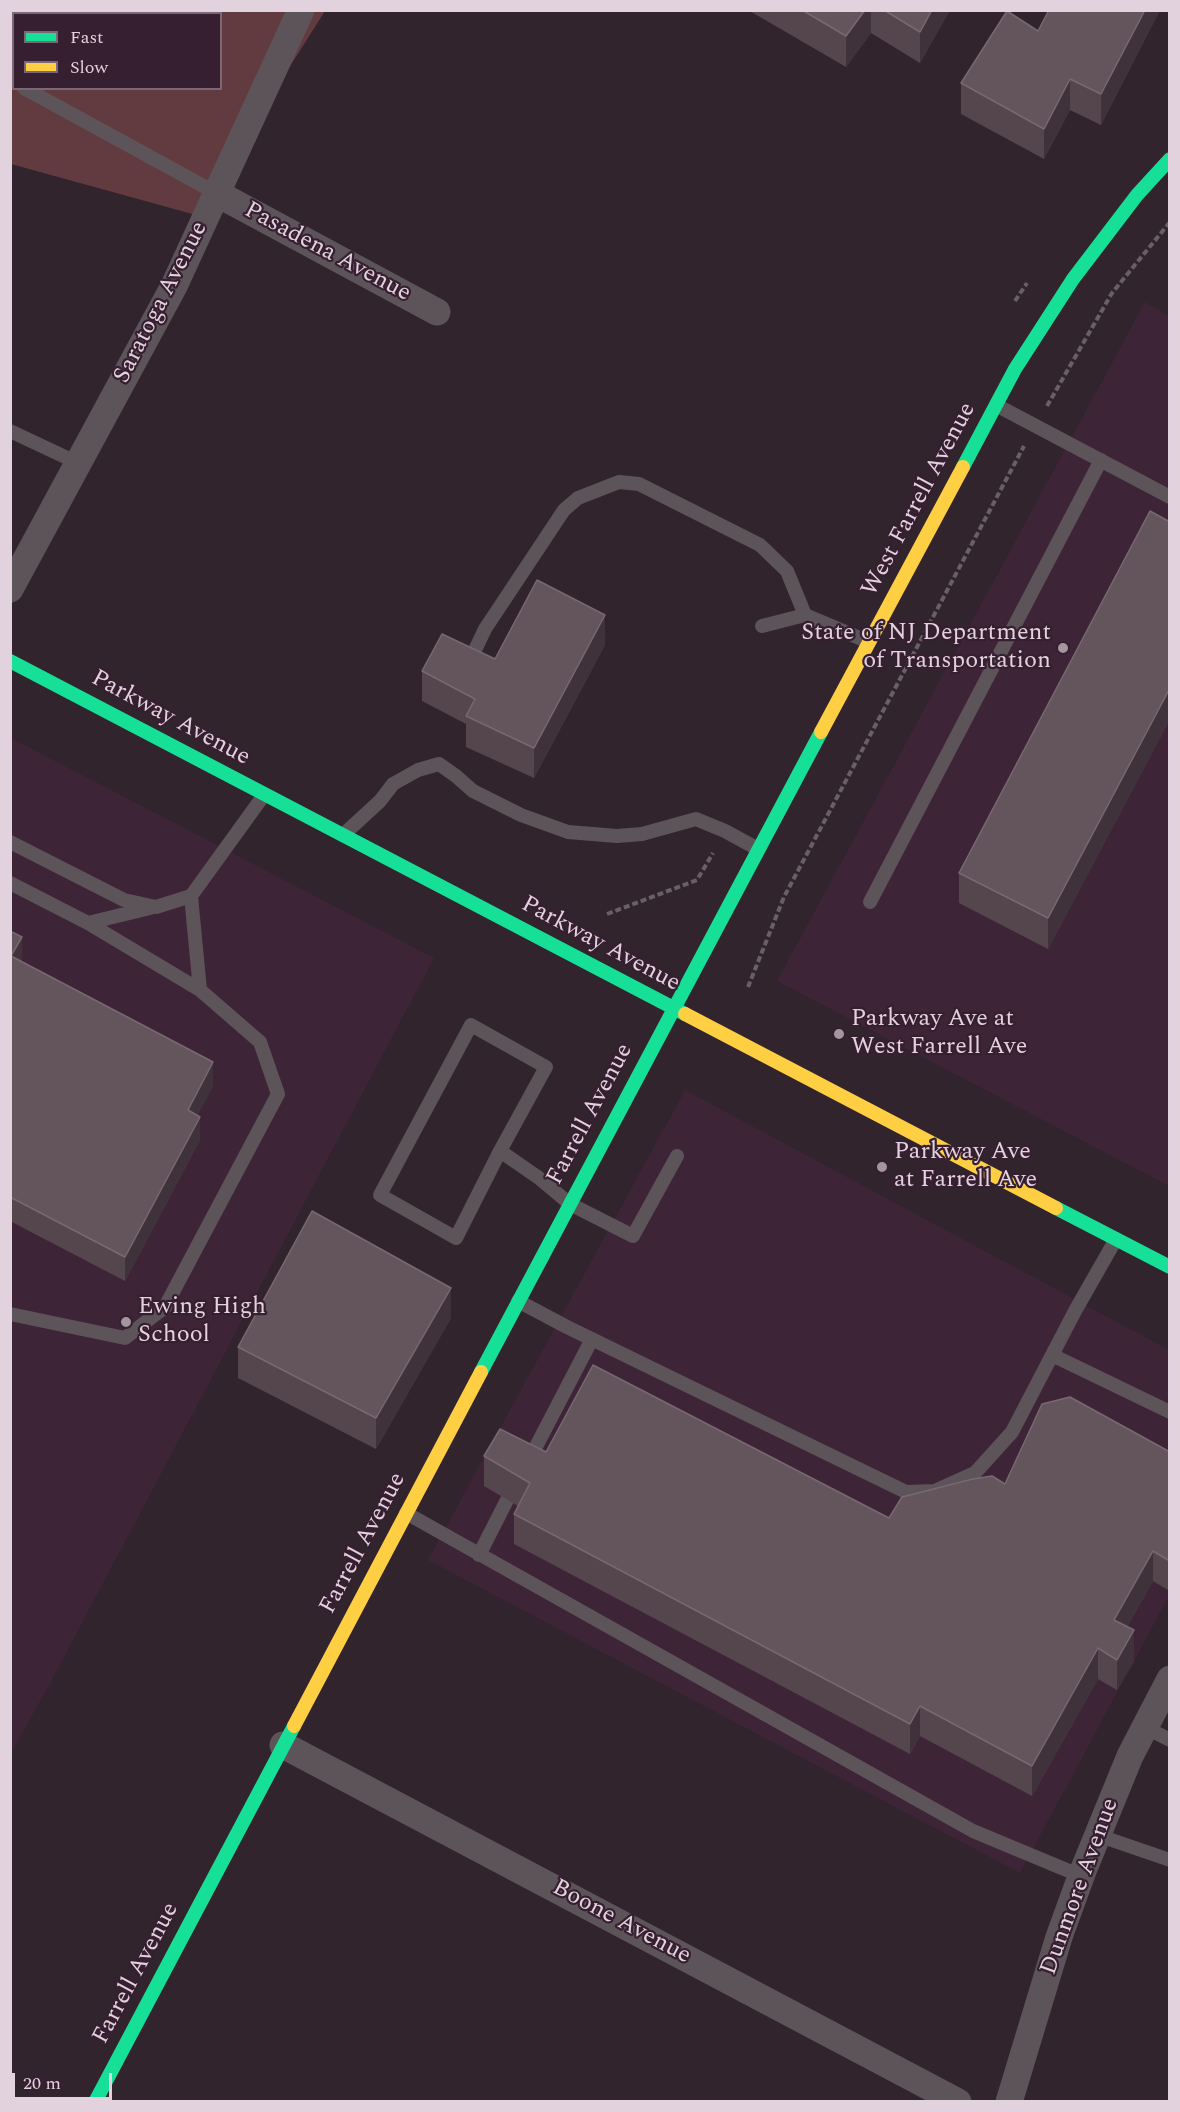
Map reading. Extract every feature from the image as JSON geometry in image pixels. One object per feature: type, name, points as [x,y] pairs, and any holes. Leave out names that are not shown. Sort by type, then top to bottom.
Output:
[{"type":"street","name":"Saratoga Avenue","points":[[10,589],[174,286],[301,10]]},
{"type":"street","name":"West Farrell Avenue","points":[[673,1009],[1015,369],[1072,279],[1137,195],[1170,159]]},
{"type":"street","name":"Pasadena Avenue","points":[[218,194],[436,312]]},
{"type":"street","name":"Parkway Avenue","points":[[10,661],[1170,1267]]},
{"type":"street","name":"Farrell Avenue","points":[[95,2102],[673,1009]]},
{"type":"street","name":"Dunmore Avenue","points":[[1010,2102],[1059,1937],[1081,1876],[1130,1756],[1170,1679]]},
{"type":"street","name":"Boone Avenue","points":[[283,1745],[958,2102]]},
{"type":"lane","points":[[28,90],[218,194]]},
{"type":"lane","points":[[996,405],[1170,497]]},
{"type":"lane","points":[[10,431],[78,463]]},
{"type":"lane","points":[[870,902],[1101,460]]},
{"type":"lane","points":[[475,650],[485,629],[564,510],[578,498],[619,482],[639,484],[760,545],[787,571],[805,615]]},
{"type":"lane","points":[[762,626],[805,615],[869,642]]},
{"type":"lane","points":[[343,835],[380,801],[393,784],[418,770],[439,764],[473,791],[520,816],[568,832],[617,836],[642,834],[696,819],[726,831],[758,849]]},
{"type":"lane","points":[[88,923],[191,896],[264,794]]},
{"type":"lane","points":[[10,842],[124,900],[156,907]]},
{"type":"lane","points":[[10,883],[88,923],[200,990],[260,1042],[278,1094],[165,1307],[125,1338],[10,1314]]},
{"type":"lane","points":[[191,896],[200,990]]},
{"type":"lane","points":[[471,1025],[546,1067],[500,1151],[456,1238],[380,1195],[471,1025]]},
{"type":"lane","points":[[500,1151],[539,1178],[570,1204],[633,1236],[676,1156]]},
{"type":"lane","points":[[518,1301],[906,1492],[935,1491],[975,1473],[1012,1432],[1116,1239]]},
{"type":"lane","points":[[523,1471],[592,1339]]},
{"type":"lane","points":[[1052,1355],[1170,1412]]},
{"type":"lane","points":[[479,1555],[507,1500]]},
{"type":"lane","points":[[406,1514],[973,1831],[1081,1876]]},
{"type":"lane","points":[[1145,1727],[1170,1740]]},
{"type":"lane","points":[[1097,1835],[1170,1860]]},
{"type":"path","points":[[748,987],[784,897],[1001,488],[1112,293],[1170,222]]},
{"type":"shaded area","points":[[10,11],[325,11],[196,215],[11,164]]},
{"type":"shaded area","name":"State of NJ Department of Transportation","points":[[1145,302],[1169,316],[1169,1186],[777,981]]},
{"type":"shaded area","name":"Ewing High School","points":[[11,738],[434,958],[11,1753]]},
{"type":"shaded area","points":[[685,1090],[1169,1350],[1169,1596],[1020,1873],[428,1560]]},
{"type":"building","points":[[802,10],[865,10],[846,36]]},
{"type":"building","points":[[884,10],[932,10],[920,32]]},
{"type":"building","points":[[1049,10],[1145,10],[1101,94],[1070,79],[1044,129],[961,83],[1007,11],[1038,31]]},
{"type":"building","points":[[1150,511],[1170,522],[1170,688],[1048,918],[959,873]]},
{"type":"building","points":[[537,580],[605,615],[534,748],[466,716],[475,699],[422,671],[442,634],[495,659]]},
{"type":"building","points":[[10,931],[22,937],[11,956],[213,1062],[188,1110],[200,1117],[125,1257],[10,1197]]},
{"type":"building","points":[[312,1211],[451,1288],[376,1418],[238,1347]]},
{"type":"building","points":[[593,1365],[889,1518],[902,1497],[992,1476],[1005,1484],[1042,1404],[1070,1397],[1170,1452],[1170,1557],[1168,1560],[1153,1551],[1114,1620],[1134,1630],[1117,1660],[1098,1648],[1032,1766],[920,1706],[910,1724],[514,1514],[530,1483],[484,1456],[500,1429],[546,1452]]},
{"type":"traffic: fast","points":[[963,467],[1015,369],[1073,279],[1137,195],[1170,159]]},
{"type":"traffic: fast","points":[[10,661],[685,1014]]},
{"type":"traffic: fast","points":[[481,1372],[821,732]]},
{"type":"traffic: fast","points":[[1056,1208],[1170,1267]]},
{"type":"traffic: fast","points":[[95,2102],[294,1726]]},
{"type":"traffic: slow","points":[[821,732],[963,467]]},
{"type":"traffic: slow","points":[[685,1014],[1056,1208]]},
{"type":"traffic: slow","points":[[294,1726],[481,1372]]},
{"type":"place","name":"State of NJ Department of Transportation","points":[[1063,648]]},
{"type":"place","name":"Parkway Ave at West Farrell Ave","points":[[839,1034]]},
{"type":"place","name":"Parkway Ave at Farrell Ave","points":[[882,1167]]},
{"type":"place","name":"Ewing High School","points":[[126,1322]]}]
